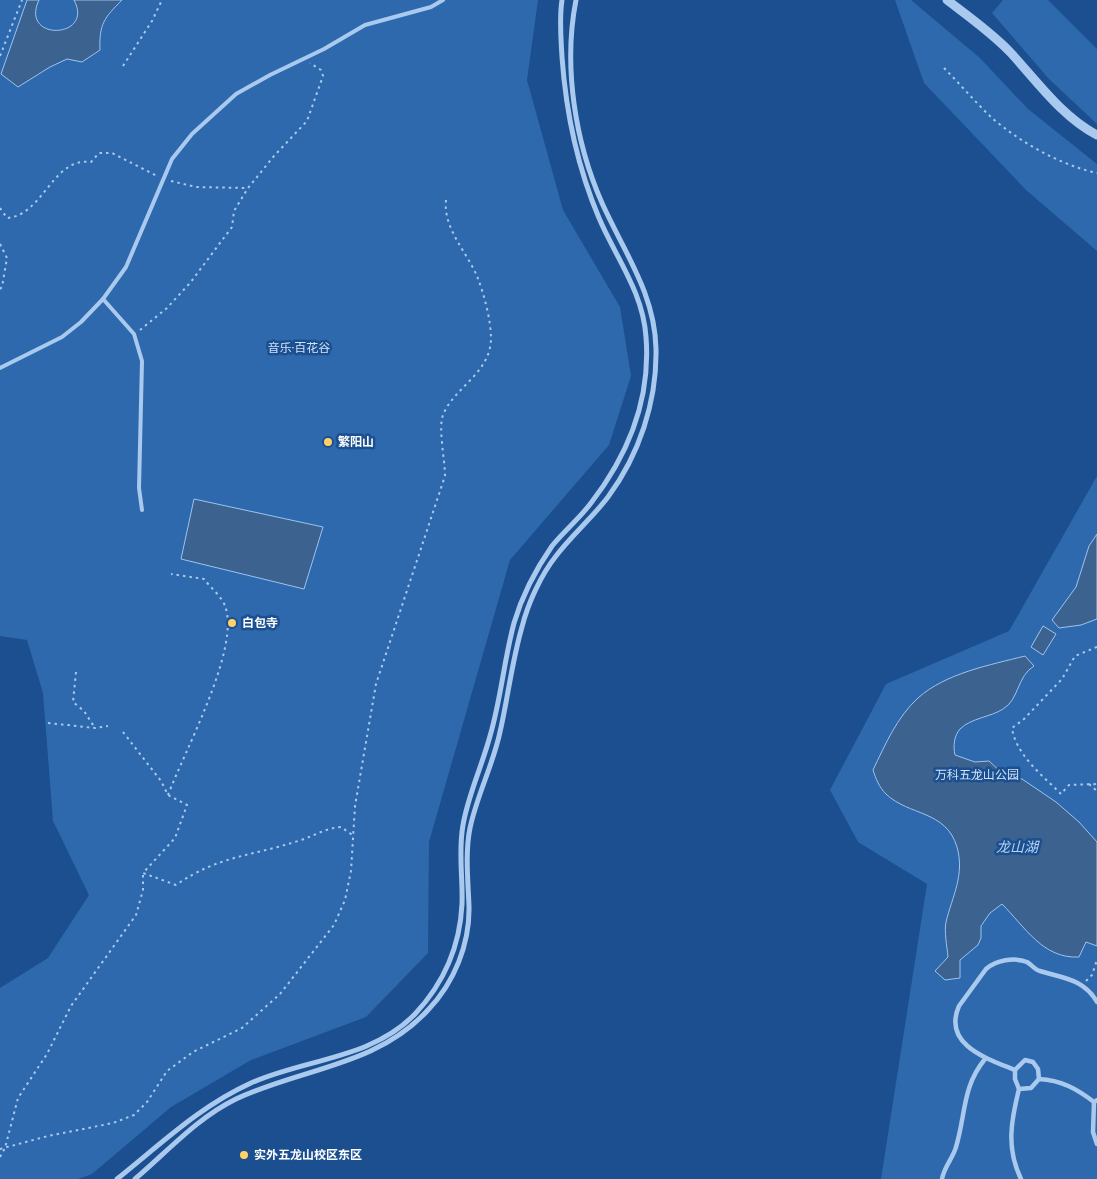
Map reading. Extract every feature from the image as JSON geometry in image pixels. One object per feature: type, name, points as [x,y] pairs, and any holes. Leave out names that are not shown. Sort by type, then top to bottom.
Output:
[{"type":"street","points":[[117,1179],[189,1119],[229,1094],[264,1078],[352,1052],[377,1042],[393,1032],[411,1018],[423,1005],[449,963],[455,944],[462,904],[460,841],[463,823],[491,735],[515,621],[528,586],[542,562],[554,544],[589,506],[624,454],[644,394],[646,336],[642,310],[627,272],[595,208],[584,179],[571,128],[563,76],[560,15],[562,0]]},
{"type":"street","points":[[135,1179],[174,1142],[233,1101],[275,1084],[361,1056],[394,1041],[408,1031],[440,997],[454,973],[460,958],[469,922],[470,830],[500,733],[522,624],[542,578],[554,558],[607,498],[628,466],[648,414],[656,370],[655,329],[646,290],[596,188],[578,123],[571,50],[576,0]]},
{"type":"street","points":[[947,0],[1008,50],[1044,90],[1086,129],[1097,135]]},
{"type":"street","points":[[1015,1070],[985,1060],[968,1048],[955,1027],[959,1006],[991,964],[1006,960],[1028,962],[1037,971],[1071,978],[1083,984],[1092,992],[1097,1002]]},
{"type":"street","points":[[942,1179],[955,1150],[968,1086],[974,1073],[985,1060]]},
{"type":"street","points":[[1019,1088],[1031,1088],[1039,1079],[1038,1069],[1033,1062],[1025,1060],[1015,1070],[1015,1079],[1019,1088],[1010,1129],[1011,1148],[1022,1179]]},
{"type":"street","points":[[1039,1079],[1054,1079],[1077,1089],[1096,1101],[1093,1132],[1097,1144]]},
{"type":"lane","points":[[0,368],[62,337],[81,322],[103,299],[126,266],[172,159],[192,134],[236,94],[365,25],[431,7],[443,0]]},
{"type":"lane","points":[[103,299],[134,334],[142,362],[140,488],[142,510]]},
{"type":"path","points":[[0,56],[22,0]]},
{"type":"path","points":[[123,66],[152,21],[162,0]]},
{"type":"path","points":[[134,334],[167,308],[190,282],[232,226],[234,211],[248,188],[274,156],[307,121],[316,102],[323,76],[321,70],[303,59]]},
{"type":"path","points":[[944,68],[993,118],[1032,146],[1061,160],[1097,173]]},
{"type":"path","points":[[0,208],[7,218],[18,217],[30,209],[52,180],[75,162],[91,162],[99,153],[112,153],[178,184],[196,187],[248,188]]},
{"type":"path","points":[[0,1149],[48,1136],[113,1124],[134,1115],[146,1102],[167,1071],[193,1052],[242,1028],[280,994],[334,925],[345,900],[354,836],[354,806],[376,684],[445,476],[445,453],[440,432],[442,417],[451,400],[479,371],[491,340],[483,293],[476,275],[448,222],[445,210],[446,200]]},
{"type":"path","points":[[0,244],[8,258],[0,289]]},
{"type":"path","points":[[168,795],[216,678],[229,628],[225,605],[204,579],[171,574]]},
{"type":"path","points":[[1097,647],[1075,656],[1062,679],[1024,719],[1012,728],[1014,741],[1034,767],[1061,794],[1069,785],[1097,784]]},
{"type":"path","points":[[76,672],[73,702],[84,711],[94,728]]},
{"type":"path","points":[[48,723],[94,728],[108,726]]},
{"type":"path","points":[[0,1157],[5,1148],[18,1098],[47,1054],[71,1006],[136,916],[143,890],[143,873],[175,838],[187,805],[168,795],[161,781],[123,732]]},
{"type":"path","points":[[1089,784],[1097,791]]},
{"type":"path","points":[[143,873],[176,885],[203,868],[223,860],[302,839],[324,830],[341,827],[354,836]]},
{"type":"path","points":[[1083,984],[1092,975],[1097,960]]},
{"type":"green space","name":"音乐·百花谷","points":[[0,0],[538,0],[527,80],[563,210],[620,307],[631,376],[609,445],[510,560],[429,842],[428,953],[366,1017],[251,1060],[171,1107],[92,1174],[78,1179],[0,1179],[0,988],[48,958],[89,895],[53,821],[43,693],[27,640],[0,636]]},
{"type":"green space","points":[[895,0],[911,0],[980,58],[1028,109],[1097,164],[1097,251],[1026,190],[924,83]]},
{"type":"green space","points":[[1003,0],[1048,0],[1097,49],[1097,124],[1049,79],[992,13]]},
{"type":"green space","name":"万科五龙山公园","points":[[1097,476],[1097,1179],[881,1179],[927,884],[858,842],[830,790],[886,684],[1009,631]]},
{"type":"water","points":[[27,0],[39,0],[36,14],[39,23],[47,29],[57,30],[67,28],[75,22],[78,13],[74,0],[122,0],[104,22],[100,34],[100,50],[82,62],[67,59],[18,87],[1,74]]},
{"type":"water","points":[[194,499],[323,527],[304,589],[181,559]]},
{"type":"water","points":[[1097,534],[1097,619],[1081,625],[1059,628],[1052,620],[1076,587],[1089,546]]},
{"type":"water","points":[[1043,626],[1056,634],[1043,655],[1031,647]]},
{"type":"water","name":"龙山湖","points":[[1025,656],[1034,666],[1024,676],[1012,700],[998,712],[970,722],[960,729],[954,741],[955,755],[975,762],[989,761],[1008,777],[1022,779],[1056,802],[1079,822],[1097,842],[1097,946],[1086,942],[1079,957],[1055,953],[1036,940],[1002,904],[990,913],[981,926],[981,938],[978,945],[960,960],[960,978],[945,980],[935,971],[948,957],[945,926],[959,876],[960,867],[957,847],[952,835],[945,826],[895,801],[886,794],[881,789],[873,770],[892,732],[904,714],[929,689],[969,671]]},
{"type":"place","name":"繁阳山","points":[[328,442]]},
{"type":"place","name":"白包寺","points":[[232,623]]},
{"type":"place","name":"实外五龙山校区东区","points":[[244,1155]]}]
